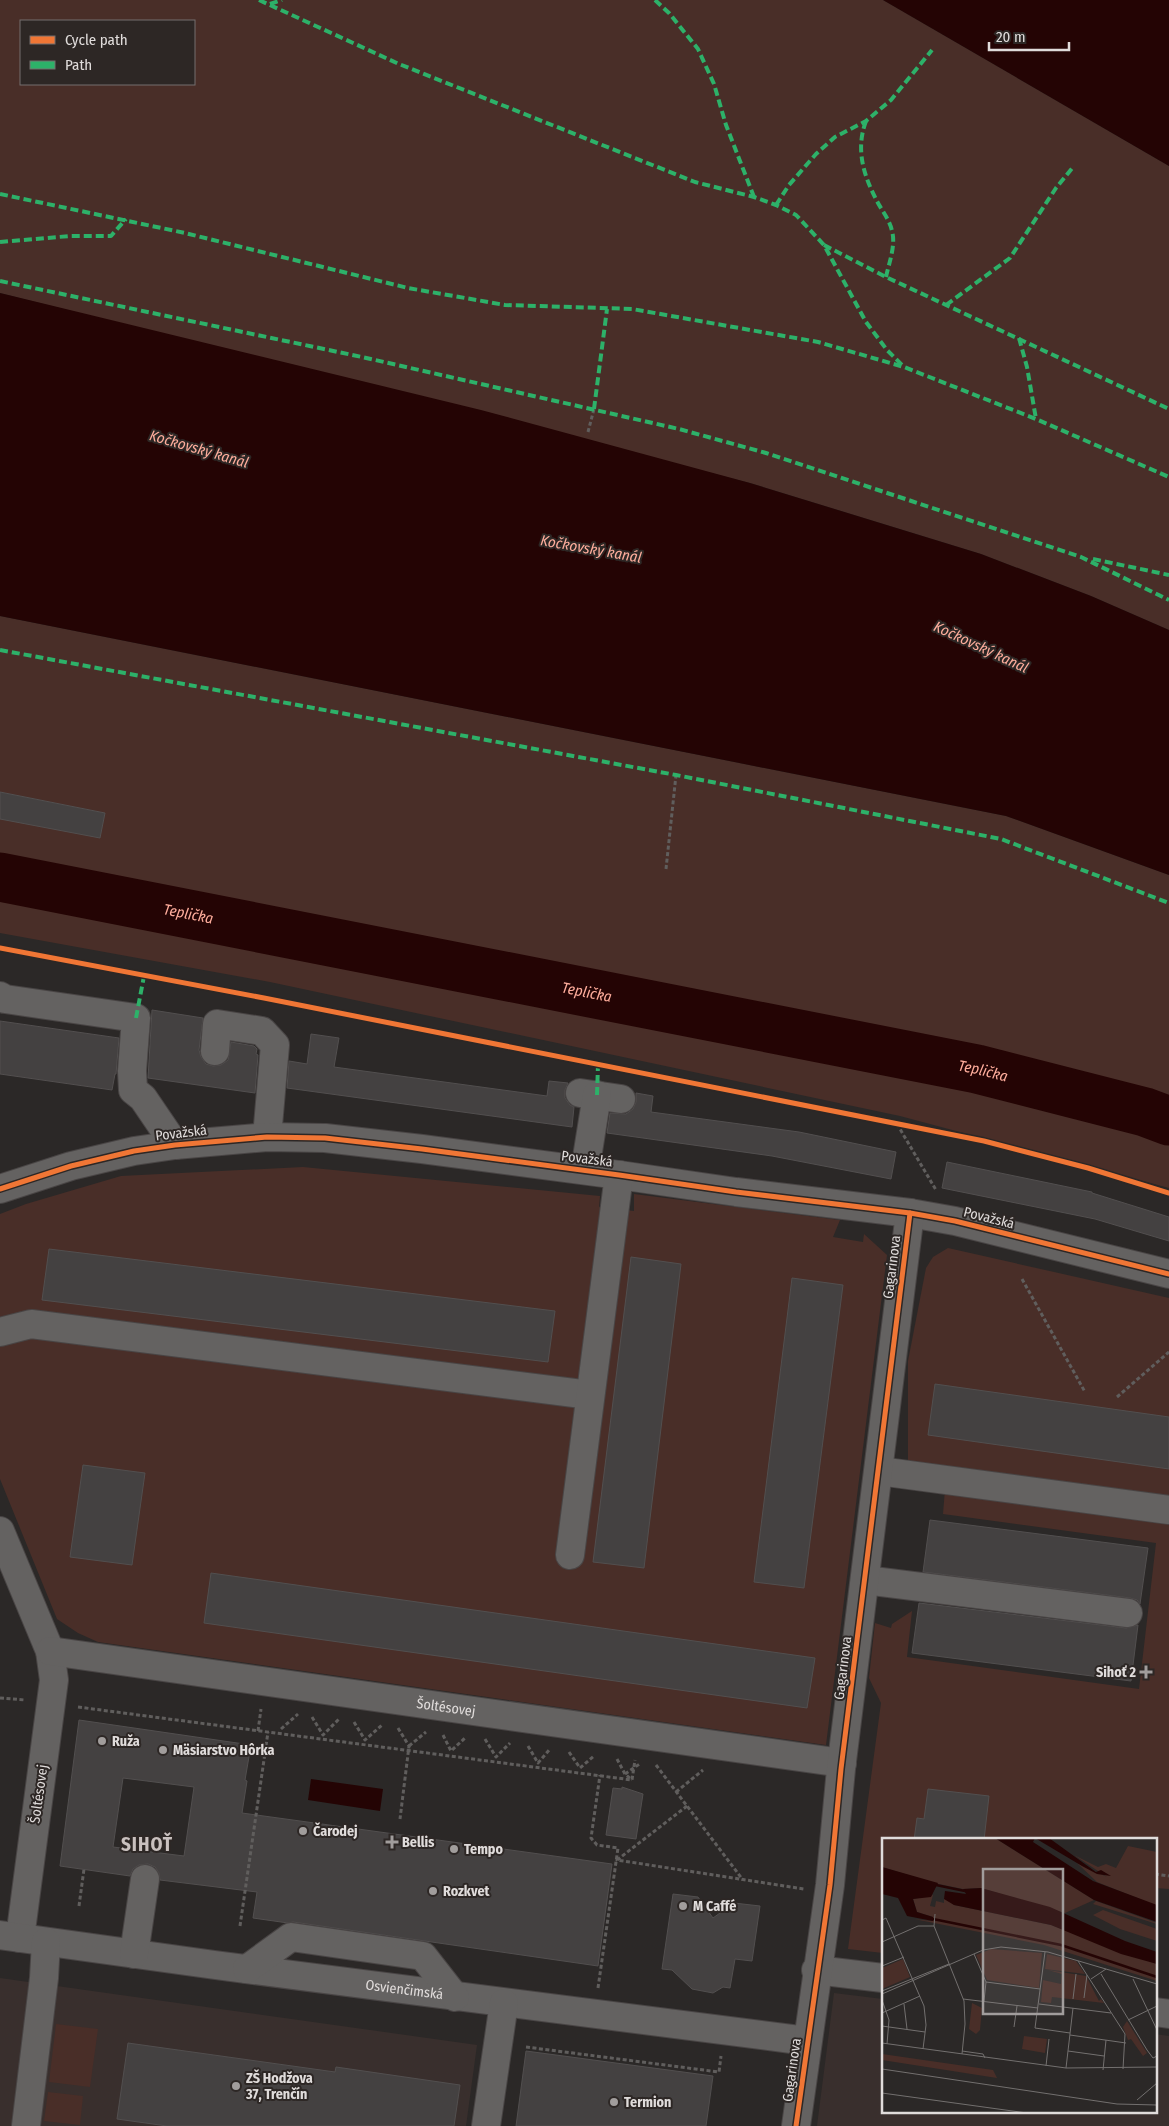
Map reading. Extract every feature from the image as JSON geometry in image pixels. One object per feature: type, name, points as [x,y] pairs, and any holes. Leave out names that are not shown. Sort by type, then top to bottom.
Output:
[{"type":"street","points":[[0,996],[5,999],[136,1018],[132,1071],[133,1090],[143,1098],[175,1145]]},
{"type":"street","points":[[215,1051],[217,1024],[262,1031],[276,1045],[267,1137]]},
{"type":"street","points":[[585,1170],[599,1096]]},
{"type":"street","name":"Považská","points":[[3,1180],[134,1151],[175,1145],[267,1137],[325,1138],[371,1142],[619,1174],[736,1192],[955,1221],[1169,1274]]},
{"type":"street","points":[[570,1555],[619,1174]]},
{"type":"street","name":"Gagarinova","points":[[796,2126],[816,1970],[830,1885],[842,1763],[910,1214]]},
{"type":"street","points":[[0,1332],[31,1324],[590,1395]]},
{"type":"street","points":[[878,1471],[1169,1510]]},
{"type":"street","name":"Šoltésovej","points":[[0,1531],[50,1651],[54,1680],[22,1938],[44,1978],[26,2126]]},
{"type":"street","points":[[865,1580],[1128,1613]]},
{"type":"street","name":"Šoltésovej","points":[[50,1651],[842,1763]]},
{"type":"street","points":[[134,1954],[145,1879]]},
{"type":"street","points":[[247,1969],[291,1937],[422,1956],[455,1997]]},
{"type":"street","name":"Osvienčimská","points":[[22,1938],[455,1997],[807,2041]]},
{"type":"street","points":[[816,1970],[882,1978]]},
{"type":"street","points":[[486,2126],[504,2002]]},
{"type":"street","points":[[1156,2012],[1169,2014]]},
{"type":"path","points":[[588,432],[594,409]]},
{"type":"path","points":[[666,869],[676,775]]},
{"type":"path","points":[[887,1122],[906,1126]]},
{"type":"path","points":[[897,1124],[955,1221]]},
{"type":"path","points":[[1022,1279],[1086,1392]]},
{"type":"path","points":[[1117,1397],[1169,1352]]},
{"type":"path","points":[[258,1731],[262,1700]]},
{"type":"path","points":[[51,1704],[632,1780],[636,1756]]},
{"type":"path","points":[[281,1729],[300,1712]]},
{"type":"path","points":[[310,1713],[323,1735],[341,1717]]},
{"type":"path","points":[[352,1718],[365,1740],[385,1723]]},
{"type":"path","points":[[396,1724],[409,1746],[400,1819]]},
{"type":"path","points":[[240,1926],[268,1732]]},
{"type":"path","points":[[495,1762],[496,1757]]},
{"type":"path","points":[[625,1774],[642,1762]]},
{"type":"path","points":[[654,1764],[744,1880]]},
{"type":"path","points":[[676,1792],[705,1769]]},
{"type":"path","points":[[594,2014],[618,1848],[597,1845],[592,1838],[600,1775]]},
{"type":"path","points":[[616,1860],[687,1806]]},
{"type":"path","points":[[616,1860],[809,1890]]},
{"type":"path","points":[[79,1906],[84,1869]]},
{"type":"path","points":[[1156,1874],[1169,1876]]},
{"type":"path","points":[[498,2044],[719,2072]]},
{"type":"shaded area","points":[[0,0],[883,0],[1169,166],[1169,630],[1091,596],[981,554],[750,483],[0,293]]},
{"type":"shaded area","points":[[0,616],[1006,816],[1169,875],[1169,1188],[900,1116],[270,982],[0,933]]},
{"type":"shaded area","points":[[303,1167],[600,1196],[599,1207],[634,1211],[634,1194],[840,1220],[833,1237],[863,1242],[864,1234],[887,1255],[826,1745],[98,1642],[78,1633],[57,1619],[0,1479],[0,1214],[26,1204],[121,1176]]},
{"type":"shaded area","points":[[948,1248],[1169,1298],[1169,1496],[908,1461],[908,1361],[926,1268],[933,1257]]},
{"type":"shaded area","points":[[945,1489],[1169,1518],[1169,1889],[1156,1888],[1156,1838],[882,1838],[882,1953],[848,1949],[881,1703],[869,1678],[875,1623],[891,1628],[892,1624],[912,1611],[907,1657],[1139,1689],[1156,1543],[943,1514]]},
{"type":"shaded area","name":"ZŠ Hodžova 37, Trenčín","points":[[0,1978],[477,2045],[466,2126],[0,2126]]},
{"type":"shaded area","points":[[834,1993],[882,1999],[882,2114],[1156,2114],[1156,2034],[1169,2036],[1169,2126],[817,2126]]},
{"type":"shaded area","points":[[56,2024],[98,2029],[90,2087],[49,2082]]},
{"type":"shaded area","points":[[48,2092],[83,2096],[80,2125],[44,2121]]},
{"type":"water","points":[[883,0],[1169,0],[1169,166]]},
{"type":"water","name":"Kočkovský kanál","points":[[0,293],[481,410],[750,483],[981,554],[1091,596],[1169,630],[1169,875],[1006,816],[0,616]]},
{"type":"water","points":[[311,1779],[383,1789],[380,1811],[308,1800]]},
{"type":"building","points":[[0,792],[105,813],[100,838],[0,819]]},
{"type":"building","points":[[152,1010],[203,1018],[199,1050],[206,1064],[213,1066],[221,1065],[228,1060],[231,1042],[254,1046],[257,1049],[256,1054],[258,1055],[255,1093],[148,1078]]},
{"type":"building","points":[[0,1021],[119,1038],[116,1074],[112,1090],[0,1074]]},
{"type":"building","points":[[311,1034],[339,1038],[334,1067],[547,1096],[549,1081],[568,1083],[565,1090],[565,1098],[574,1107],[572,1127],[287,1088],[289,1061],[307,1064]]},
{"type":"building","points":[[636,1093],[653,1096],[651,1112],[799,1132],[896,1152],[891,1179],[772,1156],[607,1133],[610,1113],[626,1114],[633,1109],[636,1102]]},
{"type":"building","points":[[947,1162],[1092,1192],[1169,1217],[1169,1241],[1095,1219],[942,1188]]},
{"type":"building","points":[[49,1249],[555,1311],[548,1362],[42,1300]]},
{"type":"building","points":[[631,1257],[681,1264],[644,1568],[593,1562]]},
{"type":"building","points":[[792,1278],[843,1285],[804,1588],[754,1582]]},
{"type":"building","points":[[935,1384],[1169,1417],[1169,1469],[928,1435]]},
{"type":"building","points":[[83,1465],[145,1473],[132,1565],[70,1557]]},
{"type":"building","points":[[930,1520],[1148,1548],[1140,1604],[1137,1600],[1130,1598],[923,1572]]},
{"type":"building","points":[[211,1573],[815,1658],[807,1708],[204,1623]]},
{"type":"building","points":[[919,1603],[1126,1628],[1138,1625],[1131,1681],[912,1653]]},
{"type":"building","name":"Rozkvet","points":[[79,1720],[251,1745],[242,1813],[612,1864],[598,1966],[293,1922],[253,1918],[257,1892],[160,1880],[159,1873],[155,1867],[148,1864],[139,1865],[133,1869],[130,1876],[60,1866]],"holes":[[[123,1778],[194,1787],[184,1856],[113,1847]]]},
{"type":"building","points":[[622,1787],[643,1794],[636,1839],[606,1835],[613,1788],[622,1789]]},
{"type":"building","points":[[928,1789],[989,1796],[984,1838],[914,1838],[917,1818],[924,1819]]},
{"type":"building","points":[[673,1894],[698,1897],[713,1918],[734,1903],[760,1906],[752,1961],[735,1959],[730,1988],[723,1987],[713,1993],[692,1989],[672,1970],[662,1969]]},
{"type":"building","points":[[128,2043],[335,2072],[336,2067],[460,2085],[454,2126],[167,2126],[117,2119]]},
{"type":"building","name":"Termion","points":[[526,2051],[713,2076],[706,2126],[516,2126]]},
{"type":"waterway","name":"Teplička","points":[[0,877],[977,1069],[1145,1112],[1169,1121]]},
{"type":"marked path","points":[[259,0],[399,64],[695,182],[754,197],[796,215],[824,245],[866,322],[887,350],[902,365]]},
{"type":"marked path","points":[[270,4],[282,0]]},
{"type":"marked path","points":[[655,0],[669,13],[698,49],[714,84],[726,125],[754,197]]},
{"type":"marked path","points":[[776,205],[789,185],[816,154],[835,137],[866,121],[891,100],[932,50]]},
{"type":"marked path","points":[[866,121],[861,142],[865,173],[878,203],[890,224],[893,236],[892,254],[886,277]]},
{"type":"marked path","points":[[946,305],[1010,258],[1056,188],[1074,166]]},
{"type":"marked path","points":[[0,194],[185,233],[408,288],[505,305],[632,309],[818,342],[904,367],[1036,419],[1169,477]]},
{"type":"marked path","points":[[0,242],[70,236],[111,236],[126,219]]},
{"type":"marked path","points":[[824,245],[886,277],[1169,409]]},
{"type":"marked path","points":[[0,281],[362,357],[679,429],[766,453],[1081,557],[1169,600]]},
{"type":"marked path","points":[[594,409],[607,309]]},
{"type":"marked path","points":[[1019,338],[1027,367],[1036,419]]},
{"type":"marked path","points":[[1093,559],[1169,575]]},
{"type":"marked path","points":[[0,650],[676,775],[1001,839],[1169,903]]},
{"type":"marked path","points":[[136,1018],[144,976]]},
{"type":"marked path","points":[[597,1095],[598,1065]]},
{"type":"cycle path","points":[[0,948],[264,998],[984,1141],[1088,1168],[1169,1193]]},
{"type":"cycle path","points":[[0,1189],[71,1166],[134,1151],[175,1145],[267,1137],[325,1138],[910,1213],[955,1221],[1169,1274]]},
{"type":"cycle path","points":[[796,2126],[830,1885],[841,1769],[910,1213]]},
{"type":"place","name":"Sihoť 2","points":[[1146,1672]]},
{"type":"place","name":"Ruža","points":[[102,1741]]},
{"type":"place","name":"Mäsiarstvo Hôrka","points":[[163,1750]]},
{"type":"place","name":"Čarodej","points":[[303,1831]]},
{"type":"place","name":"Bellis","points":[[392,1842]]},
{"type":"place","name":"Tempo","points":[[454,1849]]},
{"type":"place","name":"Rozkvet","points":[[433,1891]]},
{"type":"place","name":"M Caffé","points":[[683,1906]]},
{"type":"place","name":"ZŠ Hodžova 37, Trenčín","points":[[236,2086]]},
{"type":"place","name":"Termion","points":[[614,2102]]},
{"type":"district","name":"SIHOŤ","points":[[147,1844]]}]
